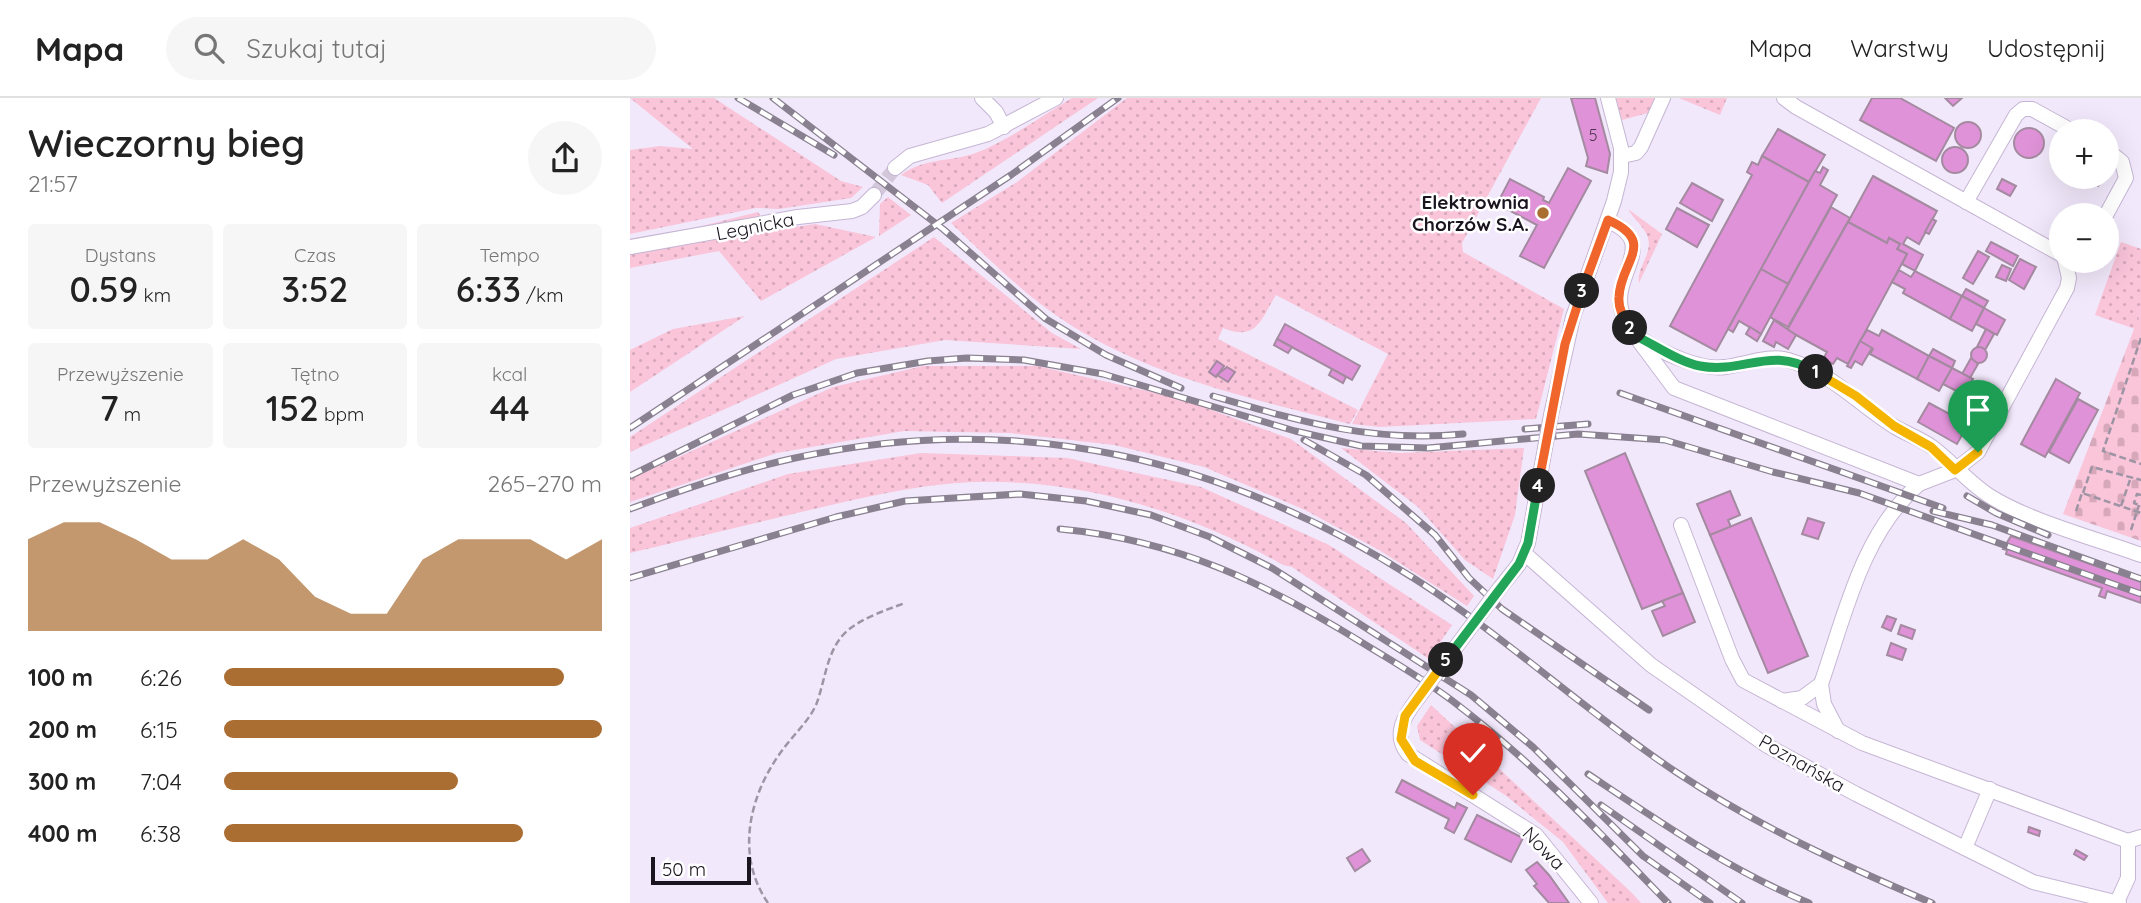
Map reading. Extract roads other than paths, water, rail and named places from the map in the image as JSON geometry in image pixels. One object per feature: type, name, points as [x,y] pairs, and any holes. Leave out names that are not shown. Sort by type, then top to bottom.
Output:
[{"type":"street","points":[[982,98],[996,112],[1004,127]]},
{"type":"street","points":[[895,168],[910,156],[958,145],[1004,127],[1056,98]]},
{"type":"street","points":[[1524,553],[1573,317],[1618,188],[1622,156],[1608,98]]},
{"type":"street","points":[[1622,156],[1636,153],[1641,147],[1663,98]]},
{"type":"street","points":[[1784,98],[2049,249]]},
{"type":"street","points":[[1966,202],[2016,115],[2023,109],[2032,109],[2050,119]]},
{"type":"street","points":[[2112,203],[2126,178],[2119,160]]},
{"type":"street","name":"Legnicka","points":[[630,247],[798,217],[852,211],[862,207],[874,195]]},
{"type":"street","points":[[1608,220],[1625,228],[1633,241],[1634,250],[1619,300],[1622,313],[1674,388],[1919,484]]},
{"type":"street","points":[[1839,732],[1824,704],[1821,684],[1870,549],[1898,507],[1919,484],[1955,470],[1978,452],[2067,288],[2067,273]]},
{"type":"street","points":[[1636,336],[1696,366],[1721,368],[1784,358],[1810,368],[1856,396],[1894,426],[1931,447],[1955,470],[2005,505],[2141,555]]},
{"type":"street","points":[[1681,525],[1732,659],[1743,680],[1839,732],[1888,754],[2134,839],[2127,878],[2118,903]]},
{"type":"street","name":"Nowa","points":[[1524,553],[1405,716],[1400,732],[1408,754],[1536,835],[1591,903]]},
{"type":"street","name":"Poznańska","points":[[1524,553],[1651,665],[1766,745],[2033,882],[2118,903]]},
{"type":"street","points":[[1780,701],[1802,698],[1821,684]]},
{"type":"street","points":[[1965,848],[1990,789]]},
{"type":"tunnel","points":[[874,195],[895,168]]},
{"type":"railway","points":[[738,98],[834,155]]},
{"type":"railway","points":[[773,98],[943,229],[1046,319],[1106,355],[1181,388]]},
{"type":"railway","points":[[630,428],[1011,175],[1118,98]]},
{"type":"railway","points":[[630,476],[793,395],[857,373],[928,361],[967,358],[1024,360],[1103,374],[1295,431],[1361,446],[1428,448],[1578,434],[1665,440],[1773,472],[1859,493],[2141,594]]},
{"type":"railway","points":[[1620,393],[1943,508]]},
{"type":"railway","points":[[1213,396],[1275,414],[1366,433],[1429,436],[1463,434]]},
{"type":"railway","points":[[1525,429],[1588,424]]},
{"type":"railway","points":[[630,509],[691,487],[795,458],[878,444],[959,439],[1039,443],[1117,455],[1194,475],[1269,502],[1343,537],[1449,601],[1610,725],[1707,792],[1801,844],[1932,903]]},
{"type":"railway","points":[[1304,440],[1366,475],[1435,535],[1469,578],[1502,609],[1649,710]]},
{"type":"railway","points":[[630,578],[836,517],[905,501],[1020,494],[1086,501],[1151,515],[1210,537],[1272,568],[1471,695],[1533,747],[1643,856],[1710,903]]},
{"type":"railway","points":[[1967,496],[1996,513],[2048,535]]},
{"type":"railway","points":[[1933,511],[1992,525],[2141,579]]},
{"type":"railway","points":[[1060,529],[1144,543],[1220,568],[1293,603],[1401,667],[1487,728],[1567,801],[1668,903]]},
{"type":"railway","points":[[1588,774],[1723,860],[1809,903]]},
{"type":"railway","points":[[1601,805],[1742,903]]},
{"type":"place","name":"Elektrownia Chorzów S.A.","points":[[1543,213]]}]
